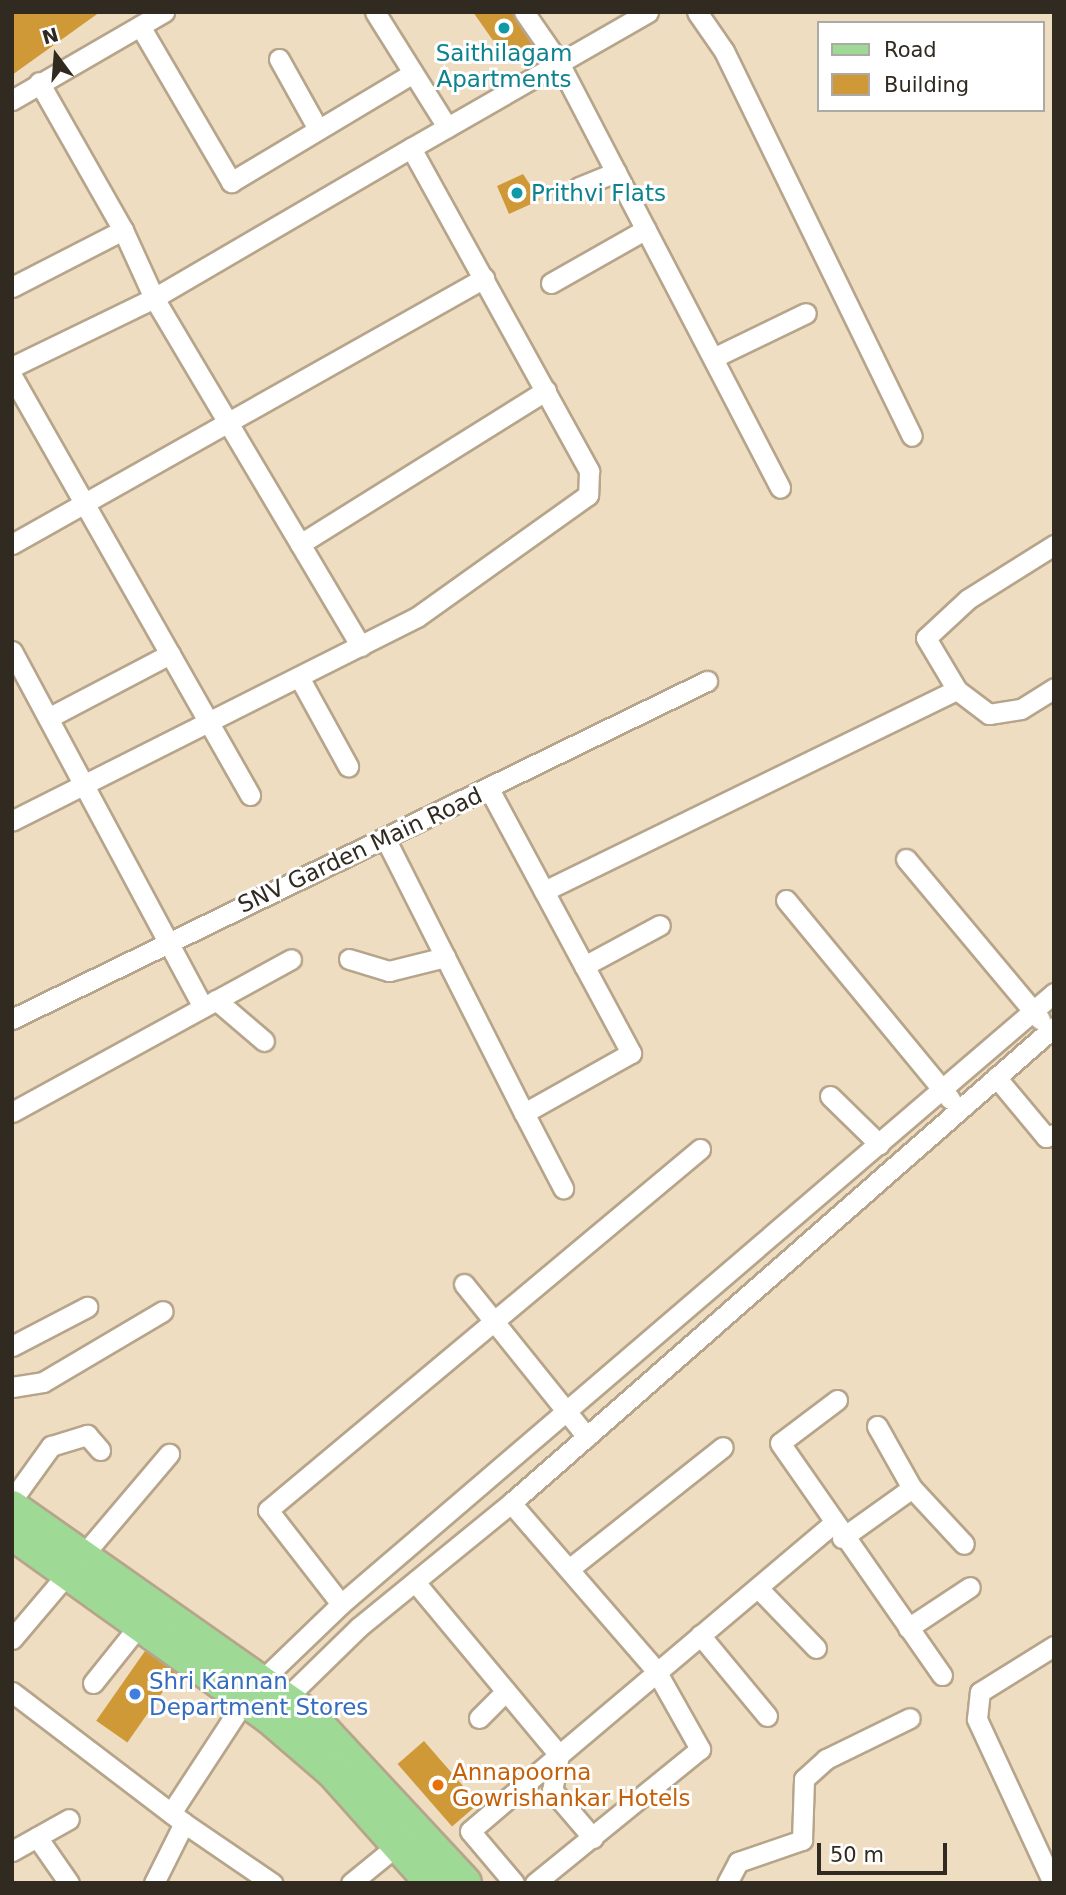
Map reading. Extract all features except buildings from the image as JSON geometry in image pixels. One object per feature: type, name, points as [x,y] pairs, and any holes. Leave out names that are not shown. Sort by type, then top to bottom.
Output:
[{"type":"main road","points":[[12,1507],[141,1623],[344,1746],[408,1837],[432,1883]]},
{"type":"main road","points":[[12,1533],[77,1565],[265,1699]]},
{"type":"main road","points":[[408,1837],[465,1883]]},
{"type":"street","points":[[12,100],[164,12]]},
{"type":"street","points":[[375,12],[447,127]]},
{"type":"street","points":[[524,12],[558,61],[780,488]]},
{"type":"street","points":[[12,367],[154,298],[558,61],[648,12]]},
{"type":"street","points":[[697,12],[724,51],[912,436]]},
{"type":"street","points":[[140,26],[230,182],[413,73]]},
{"type":"street","points":[[279,59],[318,129]]},
{"type":"street","points":[[39,82],[123,230],[154,298],[360,646]]},
{"type":"street","points":[[12,821],[417,617],[588,495],[589,471],[411,148]]},
{"type":"street","points":[[579,187],[616,172]]},
{"type":"street","points":[[551,283],[646,229]]},
{"type":"street","points":[[12,287],[123,230]]},
{"type":"street","points":[[12,544],[230,425],[484,278]]},
{"type":"street","points":[[713,358],[806,313]]},
{"type":"street","points":[[12,376],[250,795]]},
{"type":"street","points":[[300,544],[546,390]]},
{"type":"street","points":[[1054,545],[968,600],[926,638],[957,690],[989,713],[1021,709],[1054,688]]},
{"type":"street","points":[[12,651],[165,941],[210,1004],[264,1041]]},
{"type":"street","points":[[48,718],[170,654]]},
{"type":"street","points":[[299,677],[348,766]]},
{"type":"street","name":"SNV Garden Main Road","points":[[12,1018],[165,941],[489,789],[707,681]]},
{"type":"street","points":[[544,891],[957,690]]},
{"type":"street","points":[[489,789],[631,1053],[524,1113]]},
{"type":"street","points":[[385,838],[563,1188]]},
{"type":"street","points":[[265,1699],[511,1503],[1052,1029],[1033,1011],[906,859]]},
{"type":"street","points":[[786,900],[959,1110]]},
{"type":"street","points":[[584,967],[660,925]]},
{"type":"street","points":[[349,959],[389,971],[445,957]]},
{"type":"street","points":[[12,1112],[291,959]]},
{"type":"street","points":[[155,1883],[178,1818],[265,1699],[341,1604],[1054,993]]},
{"type":"street","points":[[996,1077],[1046,1137],[1054,1134]]},
{"type":"street","points":[[830,1096],[879,1144]]},
{"type":"street","points":[[341,1604],[268,1510],[700,1149]]},
{"type":"street","points":[[464,1284],[587,1437]]},
{"type":"street","points":[[12,1346],[87,1307]]},
{"type":"street","points":[[12,1387],[43,1382],[163,1311]]},
{"type":"street","points":[[837,1400],[780,1443],[837,1531],[942,1675]]},
{"type":"street","points":[[877,1426],[912,1488],[964,1544]]},
{"type":"street","points":[[12,1500],[51,1446],[87,1436],[100,1450]]},
{"type":"street","points":[[569,1569],[723,1447]]},
{"type":"street","points":[[12,1639],[169,1454]]},
{"type":"street","points":[[514,1883],[470,1830],[655,1669],[837,1531],[912,1488]]},
{"type":"street","points":[[511,1503],[655,1669],[700,1749],[535,1883]]},
{"type":"street","points":[[415,1582],[559,1755]]},
{"type":"street","points":[[908,1628],[970,1587]]},
{"type":"street","points":[[759,1589],[816,1648]]},
{"type":"street","points":[[93,1683],[141,1623]]},
{"type":"street","points":[[699,1635],[767,1716]]},
{"type":"street","points":[[1053,1883],[977,1719],[980,1692],[1054,1646]]},
{"type":"street","points":[[479,1718],[506,1691]]},
{"type":"street","points":[[12,1692],[178,1818],[272,1883]]},
{"type":"street","points":[[727,1883],[738,1862],[802,1840],[804,1779],[826,1759],[910,1718]]},
{"type":"street","points":[[559,1755],[552,1790],[593,1838]]},
{"type":"street","points":[[12,1851],[69,1819]]},
{"type":"street","points":[[37,1837],[69,1883]]},
{"type":"street","points":[[351,1883],[408,1837]]},
{"type":"place","name":"Saithilagam Apartments","points":[[504,28]]},
{"type":"place","name":"Prithvi Flats","points":[[517,193]]},
{"type":"place","name":"Shri Kannan Department Stores","points":[[135,1694]]},
{"type":"place","name":"Annapoorna Gowrishankar Hotels","points":[[438,1785]]}]
